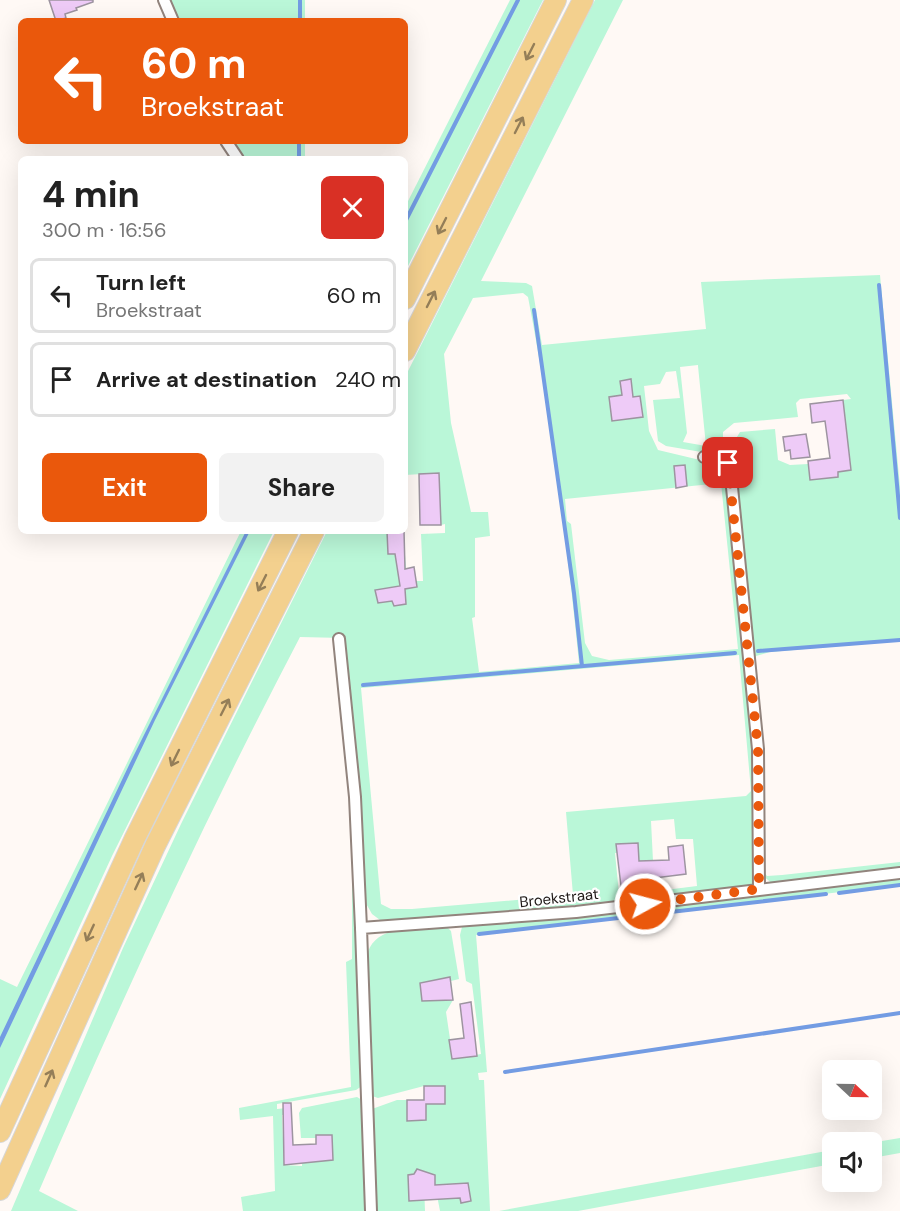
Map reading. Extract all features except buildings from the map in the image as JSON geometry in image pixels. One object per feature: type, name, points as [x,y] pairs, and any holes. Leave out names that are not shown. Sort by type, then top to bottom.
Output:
[{"type":"highway","points":[[408,293],[556,0]]},
{"type":"highway","points":[[408,345],[583,0]]},
{"type":"highway","points":[[0,1132],[134,840],[287,534]]},
{"type":"highway","points":[[0,1190],[155,846],[312,534]]},
{"type":"street","points":[[164,0],[172,18]]},
{"type":"street","points":[[704,457],[723,461],[730,467],[758,749],[759,889]]},
{"type":"street","points":[[339,639],[355,797],[371,1211]]},
{"type":"street","name":"Broekstraat","points":[[361,928],[576,912],[900,873]]},
{"type":"green space","points":[[169,0],[305,0],[305,18],[177,18]]},
{"type":"green space","points":[[510,0],[543,0],[408,266],[408,201]]},
{"type":"green space","points":[[595,0],[623,0],[481,281],[526,283],[532,286],[542,345],[706,329],[701,282],[880,275],[900,487],[900,641],[770,652],[756,656],[754,660],[764,770],[764,872],[767,876],[782,875],[900,862],[900,869],[773,884],[763,876],[760,742],[732,471],[732,445],[740,432],[775,429],[778,460],[790,465],[808,464],[811,480],[838,477],[838,472],[851,470],[850,459],[837,460],[837,457],[849,456],[843,400],[851,399],[847,394],[800,399],[796,403],[798,417],[734,423],[723,432],[723,447],[719,455],[666,446],[658,441],[653,400],[680,398],[676,371],[666,372],[660,384],[644,386],[649,431],[658,450],[721,465],[727,477],[756,763],[757,873],[751,885],[747,888],[669,897],[665,890],[697,886],[693,839],[676,839],[674,819],[651,821],[653,861],[639,861],[638,843],[627,844],[628,852],[615,853],[619,894],[656,891],[653,899],[489,917],[380,920],[372,914],[364,900],[355,735],[343,638],[300,637],[164,911],[39,1191],[78,1211],[11,1211],[123,948],[181,824],[326,534],[387,534],[388,554],[405,555],[406,569],[398,570],[400,586],[376,590],[378,603],[392,601],[394,606],[406,604],[405,589],[417,587],[416,581],[423,581],[421,534],[445,533],[445,524],[441,525],[439,473],[408,475],[408,371]],"holes":[[[523,293],[528,297],[558,479],[579,663],[479,672],[472,618],[475,617],[475,538],[490,536],[488,512],[471,512],[451,423],[444,354],[473,298]],[[698,365],[706,446],[683,442],[687,433],[680,367]],[[721,483],[738,649],[609,660],[592,656],[585,643],[571,524],[567,521],[565,499]],[[739,655],[751,791],[746,796],[566,812],[573,895],[412,909],[391,909],[381,904],[361,688]]]},
{"type":"green space","points":[[235,144],[305,144],[305,156],[242,156]]},
{"type":"green space","points":[[240,534],[273,534],[112,856],[0,1099],[0,979],[17,987]]},
{"type":"green space","points":[[352,857],[362,1086],[356,1090],[277,1104],[277,1109],[287,1108],[292,1112],[292,1115],[282,1115],[284,1165],[302,1166],[302,1156],[317,1148],[316,1138],[301,1138],[299,1113],[302,1108],[357,1097],[362,1100],[367,1211],[243,1211],[241,1197],[275,1191],[273,1116],[240,1120],[239,1108],[351,1087],[346,962],[352,959]]},
{"type":"green space","points":[[900,879],[900,885],[476,935],[487,1072],[478,1073],[479,1080],[484,1080],[490,1211],[440,1211],[435,1185],[424,1185],[425,1211],[376,1211],[372,1109],[397,1100],[424,1100],[424,1086],[378,1098],[372,1096],[366,963],[369,950],[375,940],[396,930],[448,928],[451,931],[459,979],[451,981],[453,1000],[446,1012],[453,1059],[481,1054],[472,984],[466,981],[460,935],[462,927],[615,913]]},
{"type":"green space","points":[[900,1138],[900,1153],[882,1156],[882,1141]]},
{"type":"green space","points":[[822,1152],[822,1166],[578,1211],[499,1211]]},
{"type":"water","points":[[244,534],[248,534],[155,720],[0,1048],[0,1037],[130,763]]},
{"type":"waterway","points":[[300,0],[300,18]]},
{"type":"waterway","points":[[408,216],[518,0]]},
{"type":"waterway","points":[[299,144],[299,156]]},
{"type":"waterway","points":[[879,285],[900,518]]},
{"type":"waterway","points":[[534,310],[574,593],[582,666]]},
{"type":"waterway","points":[[758,651],[900,640]]},
{"type":"waterway","points":[[363,685],[735,653]]},
{"type":"waterway","points":[[839,893],[900,885]]},
{"type":"waterway","points":[[479,934],[826,894]]},
{"type":"waterway","points":[[505,1072],[900,1013]]},
{"type":"route","points":[[645,904],[759,889],[758,749],[728,463]]}]
